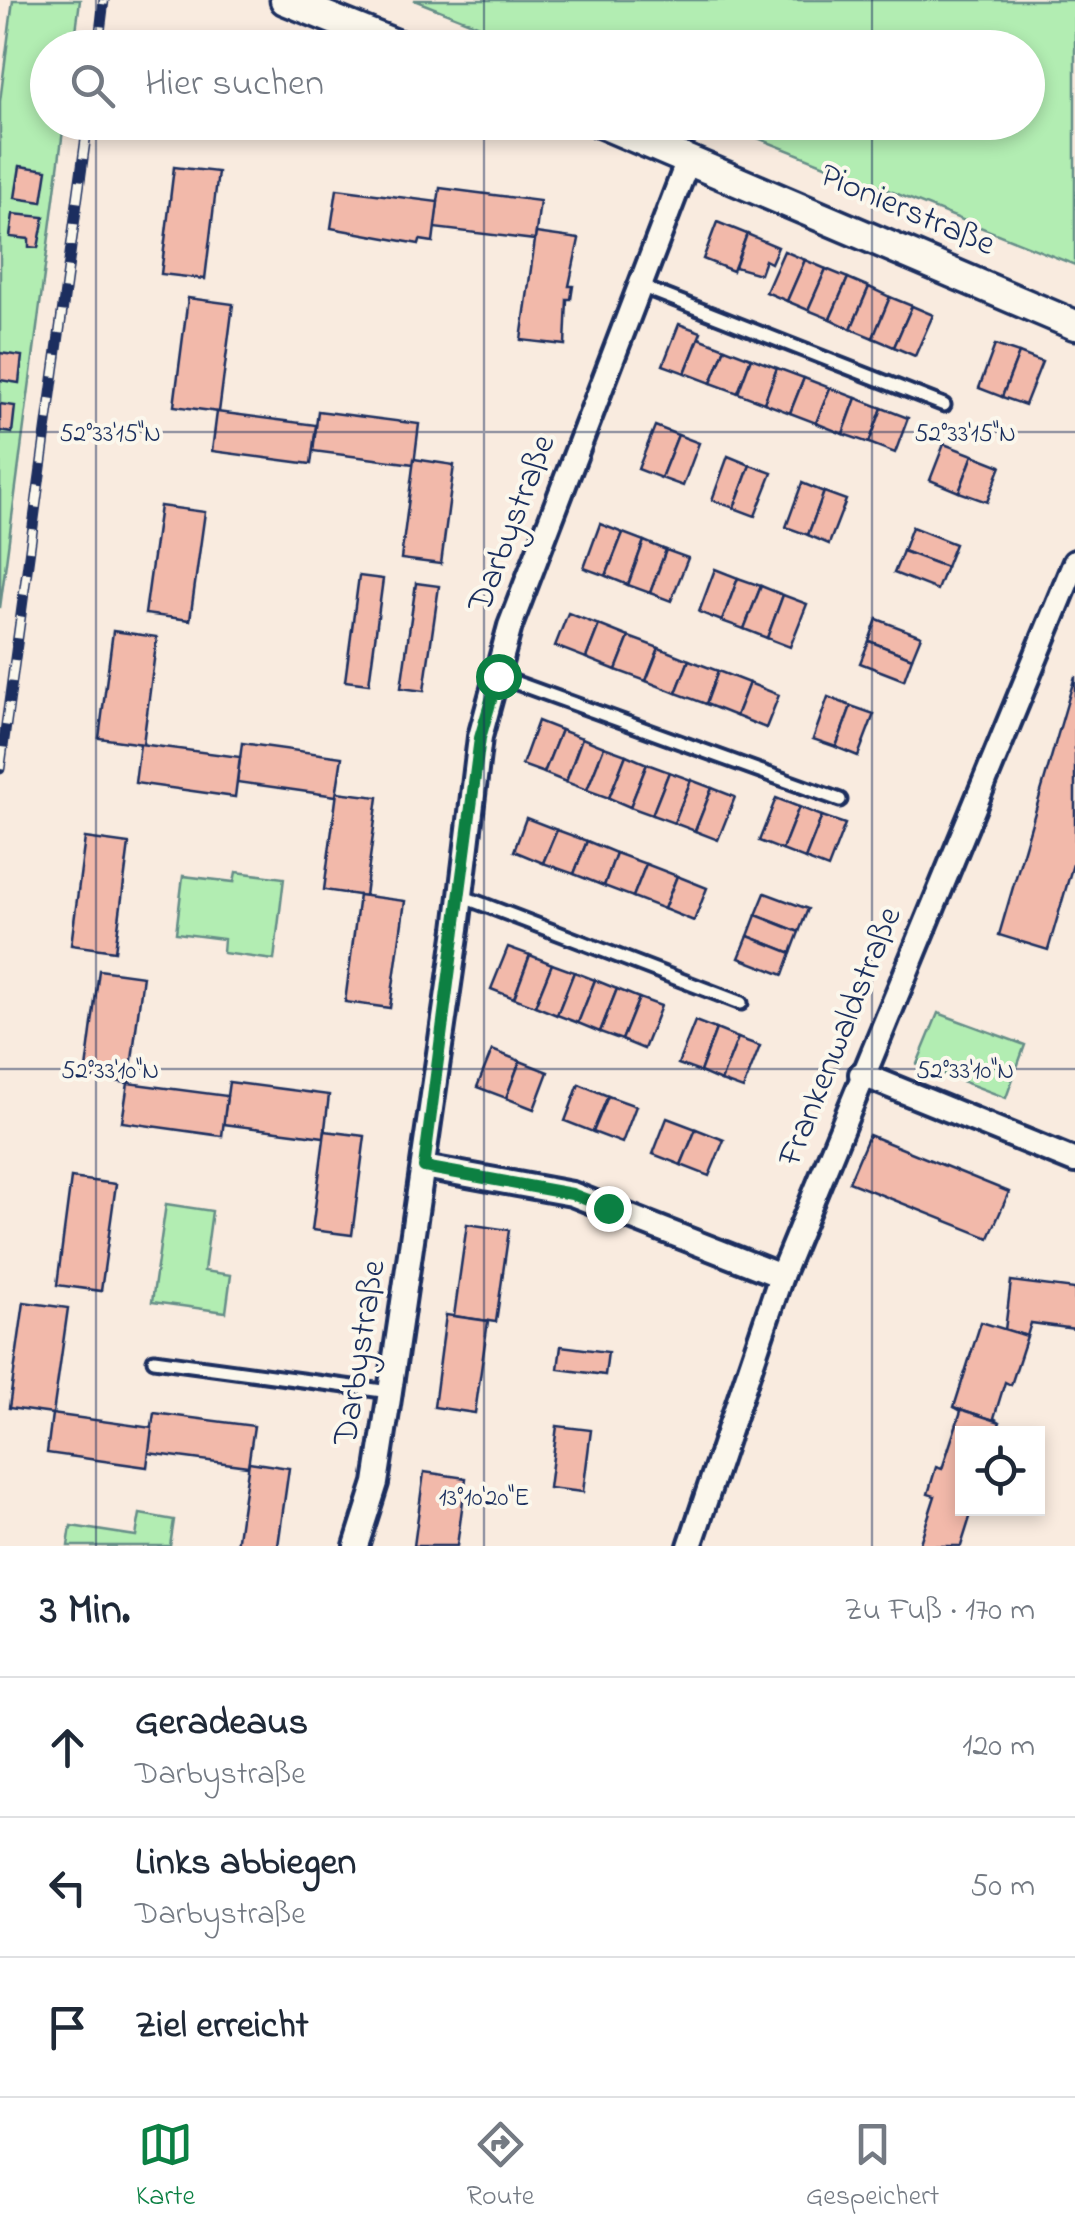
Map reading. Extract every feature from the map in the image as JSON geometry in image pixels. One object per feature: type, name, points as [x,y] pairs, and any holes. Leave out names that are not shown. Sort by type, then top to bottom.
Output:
[{"type":"street","points":[[285,0],[360,30]]},
{"type":"street","name":"Pionierstraße","points":[[644,140],[1075,325]]},
{"type":"street","name":"Darbystraße","points":[[356,1546],[376,1483],[390,1392],[424,1167],[480,738],[510,626],[689,158]]},
{"type":"street","name":"Frankenwaldstraße","points":[[690,1546],[782,1276],[861,1074],[1075,562]]},
{"type":"street","points":[[861,1074],[1075,1160]]},
{"type":"street","points":[[424,1167],[572,1194],[782,1276]]},
{"type":"lane","points":[[640,286],[944,405]]},
{"type":"lane","points":[[498,676],[840,800]]},
{"type":"lane","points":[[461,896],[741,1003]]},
{"type":"lane","points":[[154,1360],[390,1392]]},
{"type":"green space","points":[[13,0],[80,0],[76,30],[30,30],[30,140],[62,140],[0,608],[0,101]]},
{"type":"green space","points":[[414,0],[1075,0],[1075,265],[762,140],[1045,140],[1045,30],[490,30]]},
{"type":"green space","points":[[236,872],[284,878],[274,960],[223,953],[224,939],[176,933],[183,876],[234,882]]},
{"type":"green space","points":[[938,1013],[1025,1045],[1006,1098],[917,1064]]},
{"type":"green space","points":[[166,1204],[212,1211],[204,1271],[231,1275],[226,1312],[152,1302]]},
{"type":"green space","points":[[140,1514],[174,1520],[170,1546],[68,1546],[71,1526],[136,1536]]},
{"type":"building","points":[[20,166],[47,170],[42,202],[15,198]]},
{"type":"building","points":[[174,167],[218,172],[205,279],[161,274]]},
{"type":"building","points":[[440,188],[540,201],[535,240],[434,228]]},
{"type":"building","points":[[337,189],[438,202],[433,242],[420,240],[419,244],[331,228]]},
{"type":"building","points":[[13,214],[44,217],[38,248],[29,247],[29,239],[10,237]]},
{"type":"building","points":[[717,222],[747,234],[733,271],[703,259]]},
{"type":"building","points":[[536,233],[579,239],[569,286],[573,286],[571,299],[567,299],[565,345],[521,340]]},
{"type":"building","points":[[747,234],[778,247],[771,263],[765,260],[760,274],[735,267]]},
{"type":"building","points":[[784,251],[805,260],[787,301],[766,292]]},
{"type":"building","points":[[805,260],[826,269],[808,310],[787,301]]},
{"type":"building","points":[[826,269],[848,278],[830,319],[808,310]]},
{"type":"building","points":[[848,278],[869,287],[851,329],[830,319]]},
{"type":"building","points":[[869,287],[890,297],[873,338],[851,329]]},
{"type":"building","points":[[890,297],[912,306],[894,347],[873,338]]},
{"type":"building","points":[[188,298],[233,304],[219,412],[174,406]]},
{"type":"building","points":[[912,306],[933,315],[915,356],[894,347]]},
{"type":"building","points":[[679,324],[701,332],[685,373],[663,365]]},
{"type":"building","points":[[699,338],[725,348],[711,383],[685,373]]},
{"type":"building","points":[[995,345],[1019,353],[1002,397],[979,388]]},
{"type":"building","points":[[725,348],[751,358],[738,393],[711,383]]},
{"type":"building","points":[[0,353],[22,356],[19,383],[0,380]]},
{"type":"building","points":[[1019,353],[1042,362],[1025,405],[1002,397]]},
{"type":"building","points":[[751,358],[777,368],[764,403],[738,393]]},
{"type":"building","points":[[777,368],[804,378],[790,413],[764,403]]},
{"type":"building","points":[[804,378],[830,388],[816,423],[790,413]]},
{"type":"building","points":[[830,388],[856,398],[843,434],[816,423]]},
{"type":"building","points":[[856,398],[882,408],[869,443],[843,434]]},
{"type":"building","points":[[0,404],[15,406],[12,433],[0,431]]},
{"type":"building","points":[[882,408],[908,418],[895,453],[869,443]]},
{"type":"building","points":[[318,411],[419,424],[414,464],[313,451]]},
{"type":"building","points":[[217,412],[316,425],[311,464],[212,451]]},
{"type":"building","points":[[655,426],[678,435],[661,478],[638,469]]},
{"type":"building","points":[[678,435],[699,443],[683,486],[661,478]]},
{"type":"building","points":[[944,444],[973,455],[959,492],[930,480]]},
{"type":"building","points":[[973,455],[1001,466],[987,502],[959,492]]},
{"type":"building","points":[[728,456],[750,465],[734,508],[712,500]]},
{"type":"building","points":[[414,459],[454,465],[441,564],[401,559]]},
{"type":"building","points":[[750,465],[772,473],[755,516],[734,508]]},
{"type":"building","points":[[802,483],[824,492],[808,535],[786,527]]},
{"type":"building","points":[[824,492],[846,500],[829,544],[808,535]]},
{"type":"building","points":[[160,506],[205,512],[190,620],[145,614]]},
{"type":"building","points":[[600,524],[623,533],[606,576],[584,568]]},
{"type":"building","points":[[912,527],[955,544],[946,567],[903,551]]},
{"type":"building","points":[[623,533],[644,541],[628,585],[606,576]]},
{"type":"building","points":[[644,541],[666,550],[650,593],[628,585]]},
{"type":"building","points":[[666,550],[688,558],[671,601],[650,593]]},
{"type":"building","points":[[903,551],[946,567],[937,590],[894,573]]},
{"type":"building","points":[[715,569],[738,578],[722,621],[699,612]]},
{"type":"building","points":[[359,576],[383,579],[369,684],[345,681]]},
{"type":"building","points":[[738,578],[761,586],[744,629],[722,621]]},
{"type":"building","points":[[416,583],[439,586],[424,691],[401,688]]},
{"type":"building","points":[[761,586],[783,595],[767,638],[744,629]]},
{"type":"building","points":[[783,595],[807,604],[790,647],[767,638]]},
{"type":"building","points":[[568,613],[599,625],[586,658],[555,646]]},
{"type":"building","points":[[877,619],[921,636],[912,658],[869,641]]},
{"type":"building","points":[[599,625],[629,637],[616,670],[586,658]]},
{"type":"building","points":[[113,631],[157,637],[143,744],[99,738]]},
{"type":"building","points":[[629,637],[659,648],[646,681],[616,670]]},
{"type":"building","points":[[869,641],[912,658],[904,680],[860,663]]},
{"type":"building","points":[[659,648],[689,660],[676,693],[646,681]]},
{"type":"building","points":[[689,660],[718,671],[706,704],[676,693]]},
{"type":"building","points":[[718,671],[749,683],[736,716],[706,704]]},
{"type":"building","points":[[1075,676],[1075,857],[1048,950],[999,935]]},
{"type":"building","points":[[749,683],[779,695],[766,728],[736,716]]},
{"type":"building","points":[[828,697],[851,706],[836,747],[813,739]]},
{"type":"building","points":[[851,706],[874,714],[858,756],[836,747]]},
{"type":"building","points":[[538,721],[561,730],[544,773],[522,765]]},
{"type":"building","points":[[561,730],[582,738],[566,782],[544,773]]},
{"type":"building","points":[[582,738],[604,747],[587,790],[566,782]]},
{"type":"building","points":[[242,743],[342,757],[336,796],[237,782]]},
{"type":"building","points":[[140,744],[240,757],[235,797],[135,783]]},
{"type":"building","points":[[604,747],[626,755],[609,798],[587,790]]},
{"type":"building","points":[[626,755],[647,764],[630,807],[609,798]]},
{"type":"building","points":[[647,764],[669,772],[652,815],[630,807]]},
{"type":"building","points":[[669,772],[691,780],[674,823],[652,815]]},
{"type":"building","points":[[691,780],[712,788],[695,831],[674,823]]},
{"type":"building","points":[[712,788],[735,797],[718,840],[695,831]]},
{"type":"building","points":[[337,792],[378,797],[365,896],[324,890]]},
{"type":"building","points":[[776,798],[799,807],[782,850],[759,841]]},
{"type":"building","points":[[799,807],[822,816],[805,859],[782,850]]},
{"type":"building","points":[[822,816],[845,824],[828,868],[805,859]]},
{"type":"building","points":[[526,818],[557,830],[543,863],[514,851]]},
{"type":"building","points":[[557,830],[587,841],[574,874],[543,863]]},
{"type":"building","points":[[85,838],[129,844],[115,951],[71,945]]},
{"type":"building","points":[[587,841],[616,853],[604,886],[574,874]]},
{"type":"building","points":[[616,853],[646,864],[633,897],[604,886]]},
{"type":"building","points":[[646,864],[677,876],[664,909],[633,897]]},
{"type":"building","points":[[677,876],[707,888],[694,921],[664,909]]},
{"type":"building","points":[[765,893],[808,909],[799,932],[756,915]]},
{"type":"building","points":[[359,895],[405,901],[390,1008],[345,1002]]},
{"type":"building","points":[[756,915],[799,932],[791,953],[748,936]]},
{"type":"building","points":[[748,936],[791,953],[783,975],[739,958]]},
{"type":"building","points":[[508,947],[530,955],[514,998],[491,989]]},
{"type":"building","points":[[530,955],[552,964],[535,1006],[514,998]]},
{"type":"building","points":[[552,964],[574,972],[557,1015],[535,1006]]},
{"type":"building","points":[[99,970],[143,976],[129,1083],[85,1077]]},
{"type":"building","points":[[574,972],[595,980],[578,1023],[557,1015]]},
{"type":"building","points":[[595,980],[617,989],[600,1032],[578,1023]]},
{"type":"building","points":[[617,989],[639,998],[622,1040],[600,1032]]},
{"type":"building","points":[[639,998],[661,1006],[644,1049],[622,1040]]},
{"type":"building","points":[[695,1021],[716,1029],[700,1072],[678,1064]]},
{"type":"building","points":[[716,1029],[738,1038],[721,1081],[700,1072]]},
{"type":"building","points":[[738,1038],[760,1046],[743,1089],[721,1081]]},
{"type":"building","points":[[492,1050],[520,1061],[506,1098],[477,1087]]},
{"type":"building","points":[[520,1061],[548,1072],[534,1109],[506,1098]]},
{"type":"building","points":[[229,1082],[329,1095],[324,1137],[223,1124]]},
{"type":"building","points":[[128,1083],[227,1096],[222,1136],[122,1122]]},
{"type":"building","points":[[579,1084],[608,1096],[593,1132],[565,1121]]},
{"type":"building","points":[[608,1096],[636,1106],[622,1143],[593,1132]]},
{"type":"building","points":[[667,1118],[696,1129],[681,1165],[653,1154]]},
{"type":"building","points":[[696,1129],[724,1140],[709,1176],[681,1165]]},
{"type":"building","points":[[325,1131],[365,1136],[352,1235],[312,1230]]},
{"type":"building","points":[[869,1135],[1009,1192],[989,1238],[849,1182]]},
{"type":"building","points":[[71,1178],[116,1184],[101,1291],[57,1285]]},
{"type":"building","points":[[467,1224],[509,1230],[496,1322],[454,1316]]},
{"type":"building","points":[[1011,1281],[1075,1289],[1075,1329],[1031,1323],[1027,1336],[1005,1330]]},
{"type":"building","points":[[24,1302],[68,1308],[53,1414],[9,1408]]},
{"type":"building","points":[[446,1315],[488,1321],[475,1413],[434,1407]]},
{"type":"building","points":[[981,1322],[1027,1336],[1011,1385],[1005,1382],[994,1418],[1000,1422],[954,1407]]},
{"type":"building","points":[[561,1346],[608,1352],[605,1375],[558,1369]]},
{"type":"building","points":[[954,1407],[1000,1422],[999,1426],[956,1426],[961,1411]]},
{"type":"building","points":[[154,1413],[254,1426],[248,1466],[148,1453]]},
{"type":"building","points":[[52,1414],[152,1428],[147,1467],[47,1453]]},
{"type":"building","points":[[557,1426],[591,1430],[583,1492],[549,1488]]},
{"type":"building","points":[[955,1429],[955,1516],[970,1516],[961,1546],[919,1546],[935,1496],[928,1494],[936,1467],[942,1469]]},
{"type":"building","points":[[249,1462],[289,1468],[278,1546],[237,1546]]},
{"type":"building","points":[[424,1472],[466,1478],[457,1546],[414,1546]]},
{"type":"railway","points":[[100,30],[104,0]]},
{"type":"railway","points":[[0,769],[86,140]]},
{"type":"route","points":[[498,676],[480,738],[424,1167],[572,1194],[608,1208]]}]
